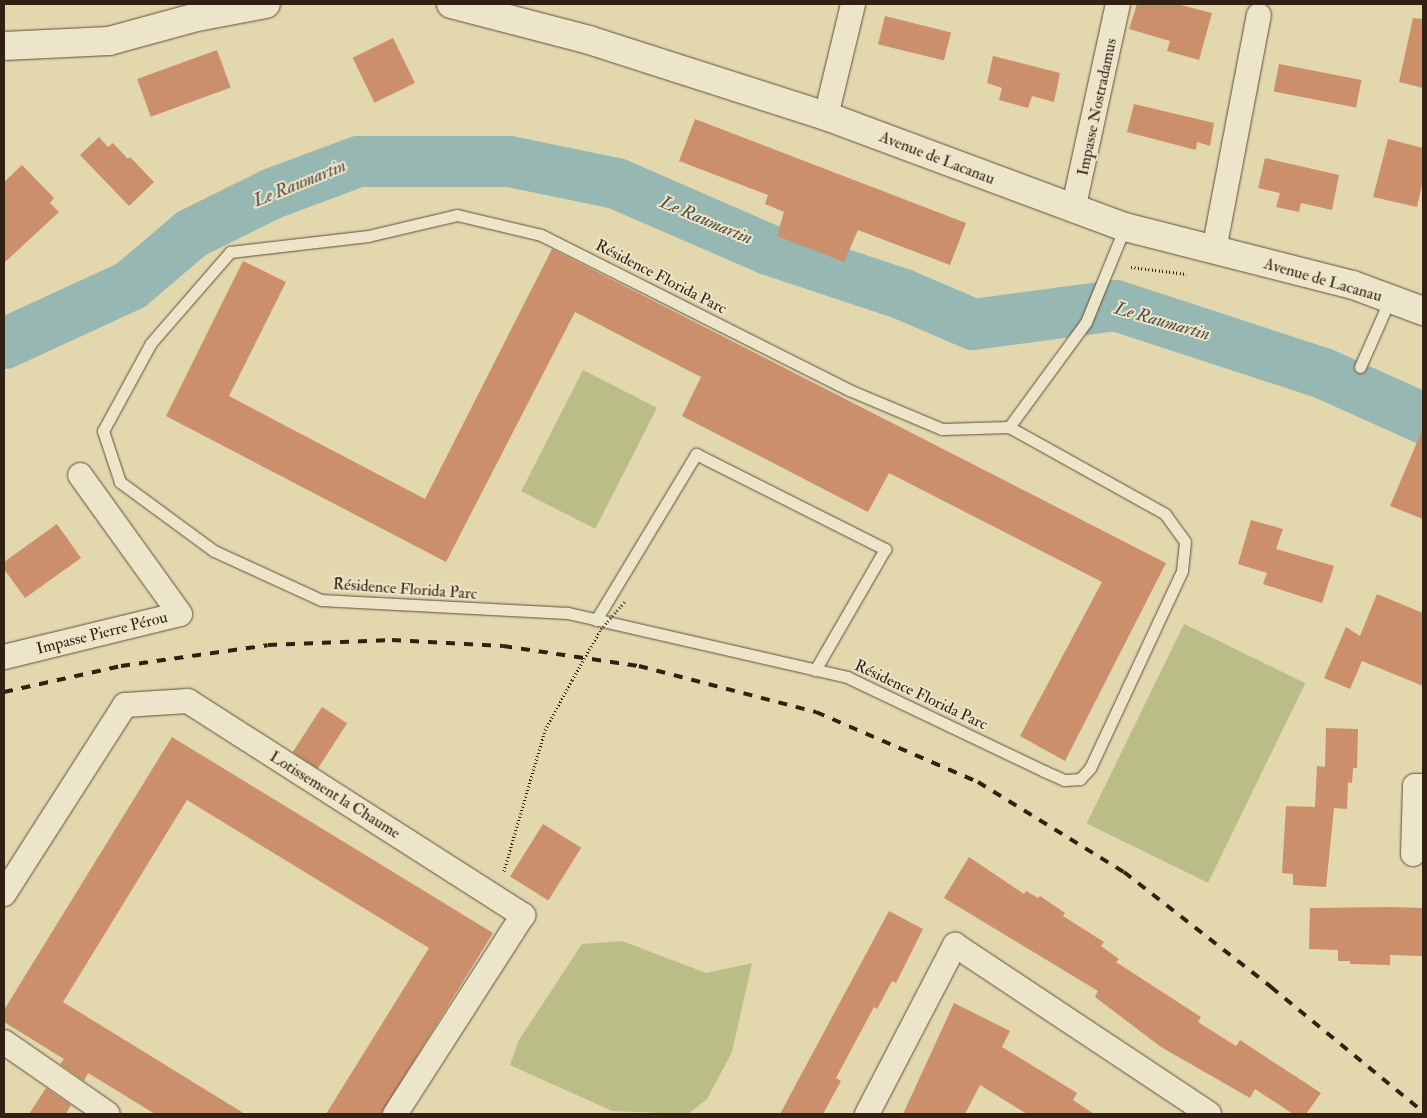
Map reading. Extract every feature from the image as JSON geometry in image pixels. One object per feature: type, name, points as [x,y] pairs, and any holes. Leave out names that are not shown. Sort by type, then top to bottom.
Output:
[{"type":"street","points":[[4,46],[110,41],[197,10],[266,4]]},
{"type":"street","name":"Avenue de Lacanau","points":[[451,4],[589,40],[826,116],[1073,210],[1125,227],[1353,285],[1423,311]]},
{"type":"street","points":[[826,116],[853,4]]},
{"type":"street","name":"Impasse Nostradamus","points":[[1073,210],[1118,4]]},
{"type":"street","points":[[1214,250],[1259,16]]},
{"type":"street","name":"Impasse Pierre Pérou","points":[[4,657],[180,614],[80,475]]},
{"type":"street","name":"Lotissement la Chaume","points":[[4,894],[125,705],[188,701],[523,915],[395,1114]]},
{"type":"street","points":[[1413,854],[1415,786],[1423,786]]},
{"type":"street","points":[[867,1114],[955,945],[1209,1114]]},
{"type":"street","points":[[4,1042],[108,1114]]},
{"type":"lane","name":"Résidence Florida Parc","points":[[457,215],[541,235],[849,390],[942,429],[1009,427],[1164,514],[1185,542],[1182,571],[1090,768],[1080,779],[1064,780],[847,677],[567,613],[322,600],[214,551],[120,482],[103,431],[151,343],[230,252],[368,236],[457,215]]},
{"type":"lane","points":[[1009,427],[1086,322],[1125,227]]},
{"type":"lane","points":[[1360,367],[1390,299]]},
{"type":"lane","points":[[596,620],[696,454],[885,549],[815,670]]},
{"type":"path","points":[[496,898],[545,730],[559,708],[601,629],[626,600]]},
{"type":"green space","points":[[583,370],[657,408],[595,529],[521,491]]},
{"type":"green space","points":[[1184,624],[1305,683],[1208,883],[1087,824]]},
{"type":"green space","points":[[622,941],[706,973],[752,963],[732,1052],[707,1099],[688,1114],[612,1111],[510,1065],[519,1040],[582,944]]},
{"type":"building","points":[[1137,4],[1177,4],[1212,13],[1199,60],[1167,51],[1170,41],[1129,29]]},
{"type":"building","points":[[885,16],[951,32],[944,61],[878,44]]},
{"type":"building","points":[[1413,18],[1423,19],[1423,88],[1399,82]]},
{"type":"building","points":[[393,38],[415,83],[374,103],[353,58]]},
{"type":"building","points":[[217,50],[231,88],[151,117],[137,79]]},
{"type":"building","points":[[993,56],[1060,73],[1054,102],[1032,96],[1028,108],[999,100],[1002,88],[987,83]]},
{"type":"building","points":[[1279,64],[1361,80],[1356,108],[1274,91]]},
{"type":"building","points":[[1134,104],[1214,123],[1210,146],[1197,142],[1196,150],[1127,132]]},
{"type":"building","points":[[695,119],[966,223],[950,265],[858,230],[844,262],[777,236],[784,212],[765,204],[768,195],[679,161]]},
{"type":"building","points":[[99,137],[108,147],[113,143],[128,159],[130,157],[154,182],[129,206],[80,155]]},
{"type":"building","points":[[1388,139],[1423,148],[1423,180],[1417,207],[1373,197]]},
{"type":"building","points":[[1265,158],[1339,175],[1332,210],[1301,203],[1299,212],[1276,207],[1280,193],[1258,188]]},
{"type":"building","points":[[22,165],[54,198],[50,203],[59,212],[4,263],[4,182]]},
{"type":"building","points":[[552,249],[1166,563],[1065,761],[1020,736],[1102,582],[889,473],[868,512],[682,416],[701,377],[575,312],[446,562],[166,416],[243,261],[286,282],[229,396],[425,499]]},
{"type":"building","points":[[1423,428],[1423,519],[1390,506]]},
{"type":"building","points":[[1251,520],[1283,529],[1276,549],[1334,566],[1322,603],[1263,584],[1267,573],[1238,564]]},
{"type":"building","points":[[57,524],[81,558],[25,598],[4,569],[4,562]]},
{"type":"building","points":[[1377,594],[1423,613],[1423,686],[1362,661],[1350,689],[1324,678],[1346,627],[1360,636]]},
{"type":"building","points":[[322,707],[347,723],[318,769],[293,752]]},
{"type":"building","points":[[1326,728],[1358,729],[1357,768],[1353,768],[1352,783],[1348,782],[1347,809],[1334,808],[1326,887],[1293,885],[1293,874],[1282,873],[1286,806],[1315,807],[1317,766],[1325,767]]},
{"type":"building","points":[[172,737],[493,933],[381,1114],[326,1114],[429,948],[187,800],[63,1002],[245,1114],[155,1114],[88,1073],[84,1081],[60,1064],[64,1059],[4,1022],[4,1010]]},
{"type":"building","points":[[543,824],[581,848],[548,900],[510,877]]},
{"type":"building","points":[[969,857],[1024,894],[1026,891],[1038,898],[1040,896],[1065,913],[1063,916],[1104,942],[1101,946],[1119,959],[1116,962],[1201,1017],[1198,1022],[1236,1046],[1240,1040],[1321,1093],[1306,1114],[1293,1114],[1255,1089],[1250,1098],[1161,1047],[1095,997],[1098,991],[944,898]]},
{"type":"building","points":[[1310,908],[1423,908],[1423,956],[1390,955],[1390,965],[1350,964],[1350,961],[1338,961],[1338,950],[1309,949]]},
{"type":"building","points":[[889,911],[923,929],[896,983],[892,981],[877,1009],[874,1007],[836,1078],[841,1081],[823,1114],[780,1114]]},
{"type":"building","points":[[954,1003],[1010,1031],[1002,1047],[1077,1093],[1073,1100],[1094,1114],[1027,1114],[980,1085],[965,1114],[903,1114]]},
{"type":"building","points":[[46,1088],[71,1105],[66,1114],[29,1114]]},
{"type":"waterway","name":"Le Raumartin","points":[[4,343],[130,285],[191,233],[272,193],[358,161],[509,161],[616,183],[768,249],[903,294],[973,324],[1115,305],[1323,373],[1423,418]]},
{"type":"railway","points":[[4,692],[121,666],[268,645],[392,640],[503,646],[639,666],[816,712],[978,782],[1124,872],[1271,987],[1423,1112]]}]
